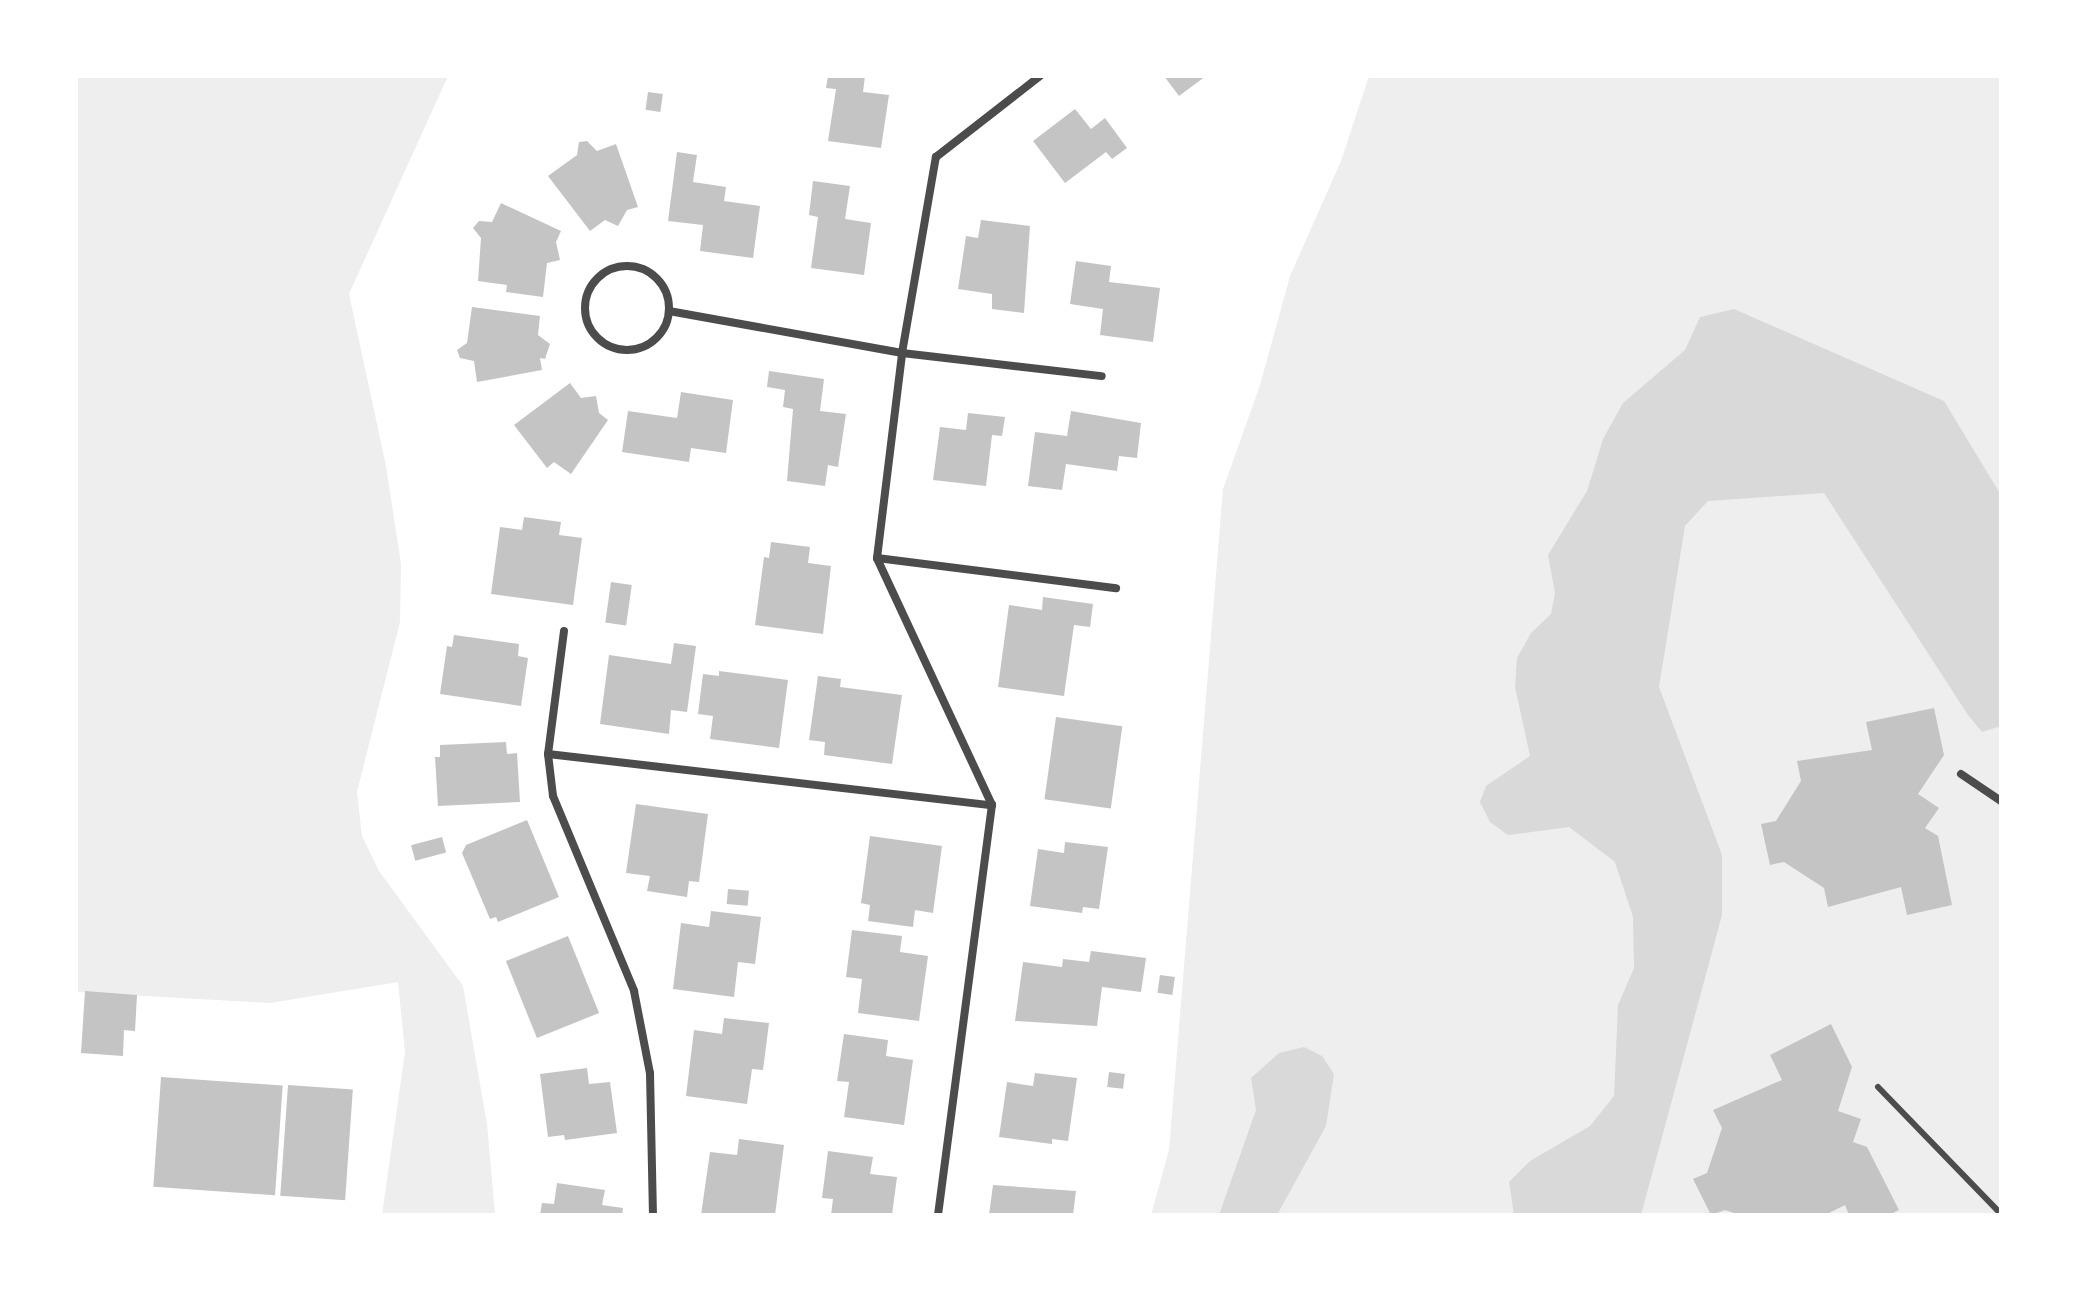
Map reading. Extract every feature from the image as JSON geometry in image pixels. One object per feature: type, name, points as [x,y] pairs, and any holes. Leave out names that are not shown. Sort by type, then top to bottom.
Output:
[{"type":"street","points":[[938,1215],[992,805],[877,558],[902,353],[936,157],[1040,76]]},
{"type":"street","points":[[635,266],[661,282],[669,311],[661,333],[650,344],[622,350],[597,338],[588,326],[584,304],[595,279],[607,270],[635,266]]},
{"type":"street","points":[[669,311],[902,353],[1102,376]]},
{"type":"street","points":[[877,558],[1116,588]]},
{"type":"street","points":[[564,631],[548,754],[553,796],[634,991],[650,1073],[653,1215]]},
{"type":"street","points":[[548,754],[992,805]]},
{"type":"street","points":[[1961,774],[2001,801]]},
{"type":"lane","points":[[1878,1087],[2001,1214]]},
{"type":"shaded area","points":[[76,76],[448,76],[349,294],[386,466],[401,564],[400,622],[357,792],[362,836],[379,871],[463,986],[487,1124],[495,1215],[382,1215],[405,1052],[398,982],[270,1003],[76,992]]},
{"type":"shaded area","points":[[1369,76],[2001,76],[2001,1215],[1151,1215],[1169,1150],[1223,489],[1260,385],[1290,276],[1341,161]]},
{"type":"shaded area","points":[[1734,309],[1944,401],[2001,495],[2001,726],[1982,732],[1968,715],[1824,493],[1708,501],[1685,526],[1659,687],[1722,855],[1722,915],[1641,1215],[1514,1215],[1509,1182],[1530,1161],[1590,1126],[1614,1096],[1618,1005],[1634,968],[1633,917],[1615,862],[1569,827],[1508,835],[1490,822],[1480,802],[1486,786],[1530,756],[1515,687],[1517,658],[1531,633],[1551,614],[1555,593],[1548,555],[1587,491],[1603,439],[1623,403],[1685,350],[1700,317]]},
{"type":"shaded area","points":[[1304,1047],[1322,1056],[1334,1074],[1326,1126],[1277,1215],[1219,1215],[1256,1110],[1251,1078],[1279,1053]]},
{"type":"building","points":[[828,76],[865,76],[863,92],[889,95],[881,148],[828,141],[836,89],[826,88]]},
{"type":"building","points":[[1164,76],[1206,76],[1179,96]]},
{"type":"building","points":[[648,92],[663,94],[660,112],[645,110]]},
{"type":"building","points":[[1075,109],[1091,129],[1105,118],[1127,148],[1112,159],[1106,152],[1065,183],[1033,141]]},
{"type":"building","points":[[587,141],[597,151],[616,144],[638,207],[627,210],[618,226],[605,220],[590,231],[548,176],[577,155],[579,142]]},
{"type":"building","points":[[677,152],[697,155],[693,182],[726,187],[724,201],[760,206],[753,258],[700,251],[703,225],[668,221]]},
{"type":"building","points":[[813,181],[850,186],[845,219],[871,223],[864,275],[811,268],[818,217],[809,215]]},
{"type":"building","points":[[501,203],[561,231],[556,242],[560,260],[547,263],[543,297],[506,292],[507,285],[478,281],[481,238],[473,228],[479,221],[492,222]]},
{"type":"building","points":[[981,220],[1030,226],[1024,313],[992,309],[992,294],[958,289],[966,236],[978,238]]},
{"type":"building","points":[[1076,261],[1111,266],[1109,282],[1160,288],[1153,342],[1100,335],[1103,309],[1070,304]]},
{"type":"building","points":[[472,307],[540,316],[538,335],[550,344],[545,359],[540,358],[542,370],[477,382],[474,361],[460,358],[457,350],[467,343]]},
{"type":"building","points":[[769,371],[824,379],[820,411],[846,414],[838,467],[828,465],[825,486],[787,481],[793,409],[783,407],[785,390],[767,387]]},
{"type":"building","points":[[570,383],[581,398],[596,396],[599,413],[608,420],[571,474],[554,462],[547,468],[514,425]]},
{"type":"building","points":[[681,392],[733,400],[726,453],[691,448],[689,462],[622,452],[628,411],[677,418]]},
{"type":"building","points":[[1071,411],[1141,423],[1137,458],[1119,456],[1117,471],[1066,464],[1062,490],[1028,486],[1035,432],[1067,436]]},
{"type":"building","points":[[968,413],[1005,417],[1002,436],[992,435],[986,486],[933,480],[940,427],[966,430]]},
{"type":"building","points":[[524,517],[561,522],[559,535],[582,538],[573,605],[491,594],[500,527],[522,530]]},
{"type":"building","points":[[771,542],[810,547],[808,563],[831,566],[823,634],[755,625],[764,557],[769,558]]},
{"type":"building","points":[[611,582],[632,585],[626,626],[605,623]]},
{"type":"building","points":[[1043,597],[1093,604],[1090,627],[1074,625],[1064,696],[998,687],[1009,605],[1042,610]]},
{"type":"building","points":[[454,635],[519,644],[518,656],[528,658],[521,706],[440,694],[447,646],[452,647]]},
{"type":"building","points":[[674,643],[696,646],[687,712],[671,710],[669,734],[600,724],[609,655],[671,664]]},
{"type":"building","points":[[719,671],[788,680],[779,748],[710,739],[713,716],[698,714],[703,674],[719,676]]},
{"type":"building","points":[[818,676],[841,679],[840,687],[902,695],[892,764],[824,755],[825,742],[809,740]]},
{"type":"building","points":[[1934,708],[1944,755],[1918,794],[1939,808],[1925,828],[1938,836],[1952,905],[1907,915],[1901,887],[1828,907],[1824,888],[1784,862],[1770,865],[1761,824],[1776,821],[1801,781],[1797,761],[1872,750],[1866,722]]},
{"type":"building","points":[[1056,717],[1122,726],[1111,809],[1044,799]]},
{"type":"building","points":[[506,742],[507,754],[517,753],[520,802],[438,806],[435,757],[440,757],[440,745]]},
{"type":"building","points":[[636,804],[708,814],[699,882],[689,881],[687,897],[647,891],[650,876],[626,873]]},
{"type":"building","points":[[527,820],[559,897],[498,922],[496,917],[490,919],[462,853],[466,845]]},
{"type":"building","points":[[870,836],[942,846],[933,913],[915,910],[913,927],[868,921],[870,905],[861,903]]},
{"type":"building","points":[[442,837],[446,852],[415,861],[411,845]]},
{"type":"building","points":[[1065,842],[1108,847],[1099,909],[1083,907],[1082,913],[1030,906],[1038,849],[1064,853]]},
{"type":"building","points":[[728,889],[749,891],[748,906],[727,904]]},
{"type":"building","points":[[711,911],[761,917],[755,964],[738,962],[734,997],[673,989],[681,923],[709,927]]},
{"type":"building","points":[[852,930],[902,936],[900,952],[928,956],[919,1021],[858,1013],[862,979],[846,977]]},
{"type":"building","points":[[568,936],[599,1013],[537,1038],[506,961]]},
{"type":"building","points":[[1091,951],[1146,958],[1141,992],[1102,987],[1097,1026],[1015,1021],[1023,962],[1062,967],[1063,959],[1089,962]]},
{"type":"building","points":[[1160,975],[1175,977],[1172,995],[1157,993]]},
{"type":"building","points":[[85,991],[137,995],[135,1031],[124,1030],[123,1056],[81,1053]]},
{"type":"building","points":[[724,1018],[769,1023],[763,1070],[752,1069],[747,1104],[686,1096],[694,1030],[722,1034]]},
{"type":"building","points":[[1831,1024],[1852,1067],[1838,1111],[1861,1119],[1853,1142],[1867,1147],[1899,1210],[1889,1215],[1849,1215],[1845,1205],[1825,1215],[1740,1215],[1725,1210],[1711,1215],[1693,1179],[1707,1173],[1722,1128],[1713,1110],[1782,1080],[1770,1055]]},
{"type":"building","points":[[844,1034],[888,1040],[886,1056],[913,1060],[904,1125],[844,1117],[849,1082],[837,1081]]},
{"type":"building","points":[[587,1068],[589,1084],[610,1082],[617,1133],[565,1140],[564,1135],[548,1137],[540,1074]]},
{"type":"building","points":[[1109,1072],[1125,1074],[1123,1089],[1107,1087]]},
{"type":"building","points":[[1035,1073],[1077,1078],[1068,1141],[1052,1139],[1052,1144],[999,1137],[1007,1082],[1033,1086]]},
{"type":"building","points":[[161,1077],[283,1086],[275,1195],[153,1187]]},
{"type":"building","points":[[288,1085],[353,1090],[345,1200],[280,1196]]},
{"type":"building","points":[[739,1139],[784,1145],[775,1215],[701,1215],[710,1152],[737,1155]]},
{"type":"building","points":[[828,1151],[873,1157],[870,1174],[897,1177],[892,1215],[831,1215],[833,1199],[822,1198]]},
{"type":"building","points":[[557,1183],[605,1190],[602,1205],[623,1208],[622,1215],[540,1215],[542,1203],[554,1204]]},
{"type":"building","points":[[993,1185],[1076,1191],[1073,1215],[989,1215]]}]
